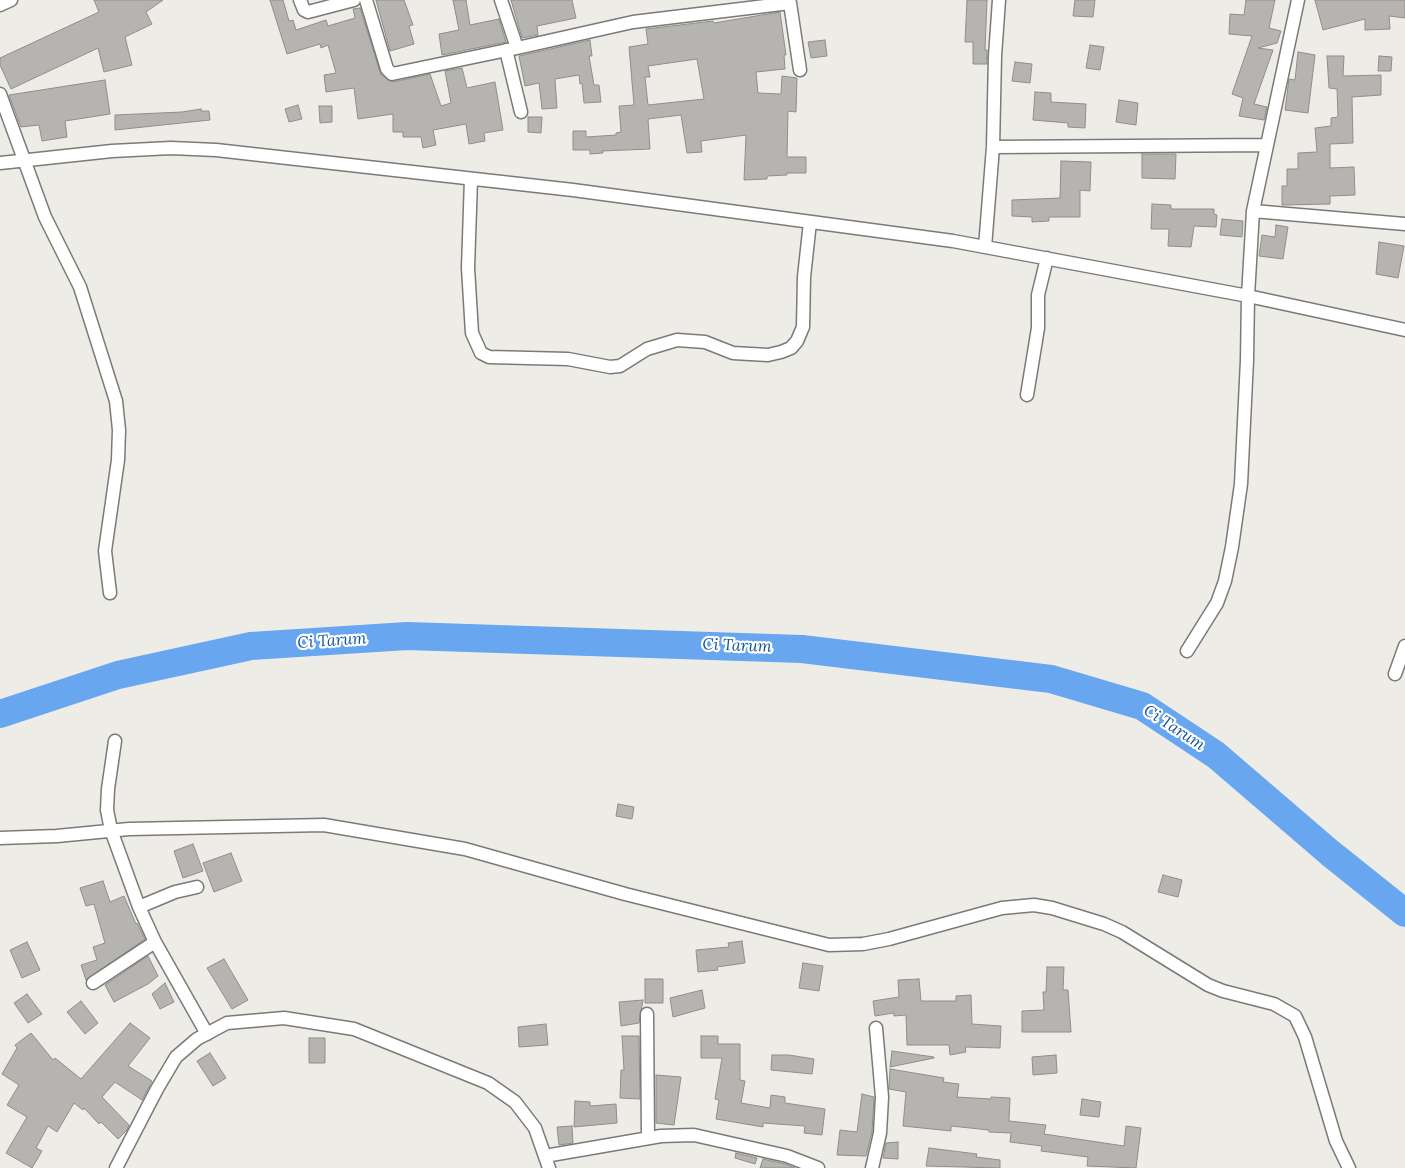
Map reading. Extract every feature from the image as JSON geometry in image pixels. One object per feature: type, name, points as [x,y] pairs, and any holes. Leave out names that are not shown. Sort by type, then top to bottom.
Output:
[{"type":"street","points":[[0,5],[11,0]]},
{"type":"street","points":[[300,0],[304,10],[308,12],[354,0]]},
{"type":"street","points":[[366,0],[387,69],[392,74],[633,22],[790,2],[800,70]]},
{"type":"street","points":[[501,0],[512,49],[521,112]]},
{"type":"street","points":[[985,248],[993,147],[995,56],[999,0]]},
{"type":"street","points":[[1187,651],[1217,603],[1225,581],[1232,546],[1241,484],[1253,212],[1298,0]]},
{"type":"street","points":[[0,94],[44,217],[80,286],[116,400],[119,430],[118,460],[105,551],[110,593]]},
{"type":"street","points":[[993,147],[1267,145]]},
{"type":"street","points":[[0,163],[112,150],[171,148],[285,156],[573,190],[810,222],[1047,258],[1248,296],[1405,330]]},
{"type":"street","points":[[471,179],[468,268],[472,333],[480,353],[489,358],[568,359],[610,367],[620,366],[647,349],[677,340],[705,342],[733,354],[768,355],[782,352],[790,348],[796,341],[803,327],[804,278],[810,222]]},
{"type":"street","points":[[1253,212],[1405,224]]},
{"type":"street","points":[[1027,396],[1038,328],[1038,295],[1047,258]]},
{"type":"street","points":[[1396,674],[1405,646]]},
{"type":"street","points":[[115,741],[108,789],[108,810],[111,830],[138,908],[207,1034]]},
{"type":"street","points":[[0,838],[111,830],[324,825],[465,849],[654,901],[829,945],[863,944],[889,939],[1002,908],[1034,905],[1052,908],[1104,924],[1122,932],[1208,985],[1223,991],[1274,1004],[1295,1016],[1305,1037],[1336,1141],[1349,1168]]},
{"type":"street","points":[[138,908],[175,892],[196,888]]},
{"type":"street","points":[[94,983],[155,942]]},
{"type":"street","points":[[647,1014],[648,1138]]},
{"type":"street","points":[[116,1168],[157,1088],[176,1057],[197,1039],[227,1023],[284,1018],[354,1029],[488,1083],[515,1102],[535,1128],[549,1168]]},
{"type":"street","points":[[872,1168],[880,1133],[882,1097],[876,1028]]},
{"type":"street","points":[[544,1156],[648,1138],[694,1134],[709,1136],[787,1156],[818,1168]]},
{"type":"building","points":[[94,0],[163,0],[146,12],[152,24],[125,37],[132,65],[104,72],[98,48],[11,89],[0,65],[0,58],[99,12]]},
{"type":"building","points":[[270,0],[283,0],[289,21],[293,20],[296,30],[326,20],[328,26],[355,18],[353,9],[360,8],[381,75],[393,82],[430,74],[441,106],[451,103],[445,71],[462,68],[467,88],[495,82],[503,130],[484,133],[485,141],[469,144],[466,124],[433,130],[436,145],[423,148],[421,137],[403,137],[403,132],[393,132],[393,114],[358,119],[354,88],[326,92],[324,75],[336,73],[328,45],[321,48],[320,44],[287,54]]},
{"type":"building","points":[[376,0],[404,0],[413,25],[409,26],[414,44],[390,51]]},
{"type":"building","points":[[453,0],[466,0],[470,25],[499,19],[506,42],[442,55],[439,34],[459,30]]},
{"type":"building","points":[[511,0],[572,0],[576,18],[537,26],[538,35],[522,38]]},
{"type":"building","points":[[967,0],[987,0],[985,50],[987,50],[987,64],[973,64],[973,42],[965,42]]},
{"type":"building","points":[[1075,0],[1095,0],[1093,17],[1073,16]]},
{"type":"building","points":[[1246,0],[1275,0],[1269,28],[1281,31],[1277,43],[1258,48],[1273,50],[1254,104],[1267,107],[1264,120],[1239,116],[1243,98],[1232,94],[1252,36],[1229,34],[1230,14],[1244,15]]},
{"type":"building","points":[[1315,0],[1405,0],[1405,18],[1389,16],[1390,29],[1365,30],[1365,19],[1323,30]]},
{"type":"building","points":[[780,12],[786,55],[784,55],[785,69],[756,72],[758,93],[781,94],[782,76],[797,78],[796,112],[788,111],[787,157],[806,157],[806,173],[787,173],[787,175],[767,176],[767,179],[744,180],[746,135],[701,141],[702,152],[687,153],[681,115],[648,119],[650,149],[602,151],[603,153],[590,154],[590,150],[573,150],[573,131],[586,131],[586,137],[616,135],[616,133],[621,132],[619,106],[634,105],[629,47],[648,44],[646,29],[713,21],[714,23]],"holes":[[[697,59],[704,99],[648,105],[645,77],[650,77],[648,66]]]},
{"type":"building","points":[[590,40],[592,56],[589,56],[594,85],[599,85],[601,102],[584,103],[582,83],[580,84],[579,75],[555,79],[557,108],[542,109],[539,83],[525,86],[519,56]]},
{"type":"building","points":[[825,40],[827,56],[811,58],[808,42]]},
{"type":"building","points":[[1090,45],[1104,47],[1100,70],[1086,68]]},
{"type":"building","points":[[1298,52],[1315,55],[1308,113],[1285,110],[1289,79],[1295,80]]},
{"type":"building","points":[[1327,56],[1344,56],[1343,76],[1381,75],[1381,95],[1352,97],[1353,143],[1330,144],[1330,168],[1354,167],[1355,195],[1330,196],[1330,204],[1282,205],[1282,186],[1287,186],[1287,169],[1298,169],[1298,153],[1317,152],[1315,128],[1331,126],[1331,118],[1338,117],[1337,89],[1329,88]]},
{"type":"building","points":[[1379,56],[1392,57],[1391,71],[1378,71]]},
{"type":"building","points":[[1015,62],[1032,64],[1030,83],[1012,81]]},
{"type":"building","points":[[105,80],[110,114],[65,121],[67,137],[42,141],[39,125],[21,127],[9,95]]},
{"type":"building","points":[[1035,92],[1051,93],[1051,102],[1086,104],[1085,128],[1068,127],[1068,123],[1033,120]]},
{"type":"building","points":[[1119,100],[1138,103],[1136,125],[1116,122]]},
{"type":"building","points":[[298,105],[302,119],[289,122],[285,109]]},
{"type":"building","points":[[319,106],[332,106],[332,122],[320,123]]},
{"type":"building","points":[[201,109],[201,111],[209,111],[210,120],[115,130],[115,115],[182,112]]},
{"type":"building","points":[[528,117],[542,117],[541,133],[528,132]]},
{"type":"building","points":[[1142,154],[1176,154],[1175,179],[1142,178]]},
{"type":"building","points":[[1061,161],[1091,162],[1090,191],[1080,190],[1080,217],[1049,217],[1049,221],[1032,222],[1032,217],[1012,216],[1012,200],[1060,198]]},
{"type":"building","points":[[1152,204],[1171,205],[1171,209],[1214,209],[1214,214],[1217,215],[1216,227],[1194,226],[1191,247],[1168,246],[1169,229],[1151,229]]},
{"type":"building","points":[[1222,219],[1243,221],[1242,237],[1220,235]]},
{"type":"building","points":[[1276,225],[1288,227],[1283,259],[1259,256],[1262,235],[1275,237]]},
{"type":"building","points":[[1379,242],[1404,246],[1398,278],[1376,274]]},
{"type":"building","points":[[618,804],[634,807],[632,819],[616,816]]},
{"type":"building","points":[[193,844],[203,871],[183,878],[174,851]]},
{"type":"building","points":[[231,853],[242,881],[214,892],[203,863]]},
{"type":"building","points":[[1163,875],[1182,880],[1178,897],[1158,892]]},
{"type":"building","points":[[103,881],[110,902],[124,896],[136,924],[145,939],[86,980],[81,965],[97,960],[93,947],[105,943],[94,904],[86,906],[80,888]]},
{"type":"building","points":[[742,941],[745,963],[717,967],[718,970],[698,972],[696,950],[729,947],[728,943]]},
{"type":"building","points":[[27,942],[40,970],[22,978],[10,950]]},
{"type":"building","points":[[148,956],[158,976],[148,984],[114,1002],[105,985]]},
{"type":"building","points":[[224,959],[248,1000],[232,1009],[207,968]]},
{"type":"building","points":[[803,963],[823,966],[819,991],[799,988]]},
{"type":"building","points":[[1047,967],[1064,967],[1063,990],[1068,990],[1071,1032],[1022,1032],[1022,1011],[1044,1010],[1043,992],[1046,992]]},
{"type":"building","points":[[645,979],[663,979],[663,1003],[645,1003]]},
{"type":"building","points":[[919,979],[921,1001],[956,1001],[956,996],[971,995],[972,1024],[1001,1026],[1000,1048],[965,1047],[966,1052],[950,1055],[949,1045],[907,1045],[906,1015],[894,1016],[894,1013],[875,1016],[873,1001],[899,997],[898,980]]},
{"type":"building","points":[[165,983],[174,1002],[160,1009],[152,994]]},
{"type":"building","points":[[702,990],[705,1008],[673,1017],[670,998]]},
{"type":"building","points":[[27,994],[42,1014],[28,1023],[14,1003]]},
{"type":"building","points":[[643,1000],[639,1023],[621,1026],[619,1002]]},
{"type":"building","points":[[81,1001],[98,1023],[85,1034],[67,1012]]},
{"type":"building","points":[[130,1023],[150,1038],[128,1066],[152,1081],[142,1100],[115,1082],[102,1097],[129,1125],[127,1130],[118,1139],[101,1122],[99,1124],[84,1108],[83,1110],[74,1103],[57,1132],[48,1126],[36,1148],[42,1151],[32,1168],[6,1153],[27,1117],[7,1105],[19,1085],[2,1074],[17,1048],[15,1045],[31,1033],[53,1060],[55,1058],[81,1079]]},
{"type":"building","points":[[546,1024],[548,1045],[519,1047],[518,1027]]},
{"type":"building","points":[[622,1036],[639,1036],[640,1099],[620,1098],[621,1070],[624,1070]]},
{"type":"building","points":[[701,1036],[718,1036],[718,1044],[740,1044],[740,1080],[745,1081],[741,1103],[770,1108],[771,1095],[785,1097],[785,1103],[825,1109],[822,1135],[804,1133],[805,1126],[763,1123],[763,1127],[716,1119],[719,1100],[715,1099],[722,1058],[701,1058]]},
{"type":"building","points":[[309,1038],[325,1038],[325,1063],[309,1063]]},
{"type":"building","points":[[892,1051],[934,1057],[934,1058],[890,1067]]},
{"type":"building","points":[[210,1053],[226,1078],[213,1086],[197,1061]]},
{"type":"building","points":[[772,1055],[789,1055],[814,1059],[812,1074],[771,1070]]},
{"type":"building","points":[[1056,1055],[1057,1073],[1033,1075],[1032,1057]]},
{"type":"building","points":[[890,1069],[944,1078],[943,1082],[959,1084],[957,1097],[1010,1098],[1009,1121],[1046,1125],[1044,1134],[1124,1146],[1126,1126],[1141,1128],[1136,1168],[1087,1166],[1088,1157],[1041,1151],[1042,1146],[1010,1142],[1011,1133],[989,1132],[989,1130],[951,1126],[951,1131],[903,1126],[906,1092],[889,1089]]},
{"type":"building","points":[[656,1075],[681,1077],[674,1125],[656,1123]]},
{"type":"building","points":[[862,1094],[874,1097],[872,1132],[866,1156],[837,1155],[840,1130],[857,1132]]},
{"type":"building","points":[[1082,1099],[1101,1102],[1099,1117],[1080,1115]]},
{"type":"building","points":[[575,1101],[590,1102],[590,1106],[616,1104],[617,1123],[574,1127]]},
{"type":"building","points":[[572,1126],[573,1143],[559,1145],[557,1127]]},
{"type":"building","points":[[898,1142],[898,1159],[883,1158],[886,1143]]},
{"type":"building","points":[[929,1148],[977,1154],[976,1157],[1000,1160],[1000,1168],[926,1166]]},
{"type":"building","points":[[736,1153],[757,1158],[755,1164],[735,1158]]},
{"type":"building","points":[[763,1159],[785,1164],[795,1168],[760,1168]]},
{"type":"waterway","name":"Ci Tarum","points":[[0,714],[118,675],[251,646],[407,636],[802,649],[1051,679],[1142,706],[1216,755],[1330,853],[1405,913]]}]
